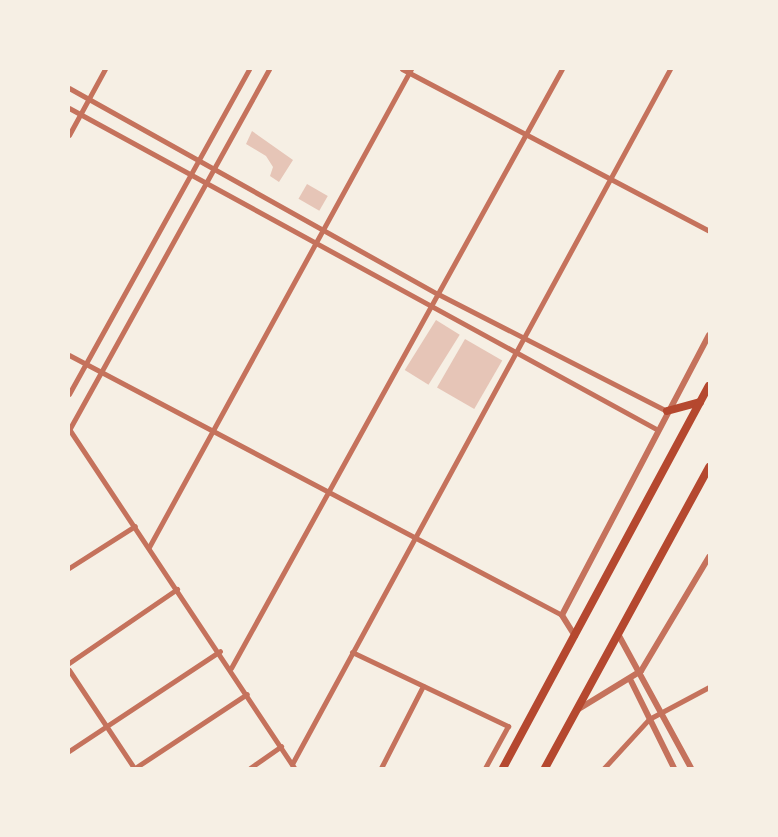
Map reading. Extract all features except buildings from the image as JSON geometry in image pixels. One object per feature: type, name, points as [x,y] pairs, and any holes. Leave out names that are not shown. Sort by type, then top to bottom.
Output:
[{"type":"highway","points":[[503,768],[709,386]]},
{"type":"highway","points":[[667,411],[700,402]]},
{"type":"highway","points":[[545,768],[709,467]]},
{"type":"street","points":[[69,135],[105,69]]},
{"type":"street","points":[[69,394],[249,69]]},
{"type":"street","points":[[269,69],[204,182],[69,430],[220,651],[293,766]]},
{"type":"street","points":[[402,69],[410,71],[525,137],[709,231]]},
{"type":"street","points":[[231,668],[562,69]]},
{"type":"street","points":[[293,766],[352,652],[517,355],[670,69]]},
{"type":"street","points":[[149,547],[410,71]]},
{"type":"street","points":[[69,88],[324,228],[438,294],[667,411]]},
{"type":"street","points":[[69,108],[316,243],[430,309],[658,429]]},
{"type":"street","points":[[562,615],[667,411],[709,335]]},
{"type":"street","points":[[69,355],[327,494],[562,615],[575,636]]},
{"type":"street","points":[[69,568],[135,526]]},
{"type":"street","points":[[577,710],[631,681],[641,671],[709,557]]},
{"type":"street","points":[[69,663],[177,589]]},
{"type":"street","points":[[618,634],[641,671],[691,768]]},
{"type":"street","points":[[69,751],[220,651]]},
{"type":"street","points":[[352,652],[508,726],[485,768]]},
{"type":"street","points":[[69,670],[135,768],[247,694]]},
{"type":"street","points":[[631,681],[674,768]]},
{"type":"street","points":[[381,768],[423,686]]},
{"type":"street","points":[[603,768],[650,719],[709,687]]},
{"type":"street","points":[[250,768],[281,746]]}]
